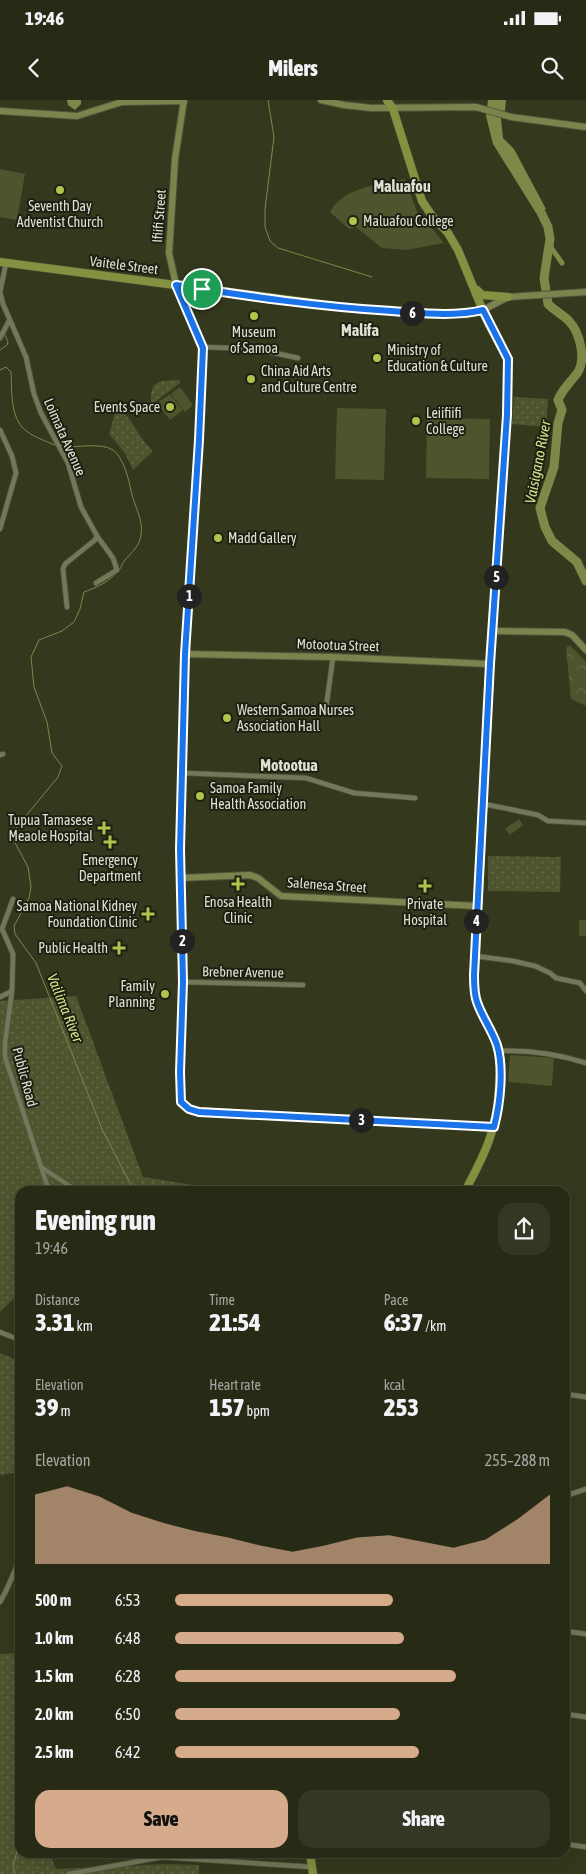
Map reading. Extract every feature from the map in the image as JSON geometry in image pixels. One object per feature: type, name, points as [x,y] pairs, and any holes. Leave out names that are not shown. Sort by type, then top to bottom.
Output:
[{"type":"main road","points":[[0,110],[74,116],[122,102],[184,100]]},
{"type":"main road","name":"Ifiifi Street","points":[[184,100],[175,159],[169,253],[176,285],[203,348],[185,654],[180,849],[183,982],[181,1102],[184,1106],[193,1110],[206,1112],[494,1127]]},
{"type":"main road","points":[[321,100],[344,105],[393,108],[479,108],[508,117],[586,127]]},
{"type":"main road","points":[[387,100],[393,108],[422,201],[432,216],[448,233],[458,250],[483,310],[508,359],[507,415],[490,664],[474,989],[498,1051],[500,1063],[499,1098],[488,1147],[468,1186]]},
{"type":"main road","name":"Vaitele Street","points":[[3,263],[358,309],[428,314],[466,314],[483,310]]},
{"type":"main road","points":[[472,282],[482,295],[508,297],[586,292]]},
{"type":"main road","points":[[483,310],[508,297]]},
{"type":"main road","points":[[493,631],[565,632],[572,635],[586,650]]},
{"type":"main road","name":"Motootua Street","points":[[185,654],[333,657],[490,664]]},
{"type":"main road","name":"Salenesa Street","points":[[180,878],[250,875],[258,878],[281,896],[477,906]]},
{"type":"main road","points":[[310,1858],[312,1871]]},
{"type":"street","name":"Loimata Avenue","points":[[3,263],[0,292],[9,320],[17,333],[26,357],[34,394],[41,413],[68,464],[81,507],[97,536]]},
{"type":"street","points":[[1,336],[9,320]]},
{"type":"street","points":[[203,348],[256,349],[298,358]]},
{"type":"street","points":[[0,430],[12,456],[16,473],[0,529]]},
{"type":"street","points":[[67,607],[63,569],[65,564],[95,540],[97,536],[113,558],[117,570],[96,583]]},
{"type":"street","points":[[326,708],[333,657]]},
{"type":"street","points":[[183,773],[306,778],[354,793],[415,798]]},
{"type":"street","points":[[484,804],[538,816],[548,821],[586,823]]},
{"type":"street","name":"Public Road","points":[[13,899],[2,929],[13,954],[12,991],[5,1057],[47,1186]]},
{"type":"street","points":[[475,956],[513,960],[535,966],[556,978],[580,983],[586,991]]},
{"type":"street","name":"Brebner Avenue","points":[[183,982],[303,984]]},
{"type":"street","points":[[0,997],[12,991]]},
{"type":"street","points":[[498,1051],[556,1054],[586,1062]]},
{"type":"street","points":[[40,1167],[69,1186]]},
{"type":"street","points":[[0,1332],[15,1338]]},
{"type":"street","points":[[570,1395],[586,1397]]},
{"type":"street","points":[[570,1494],[586,1489]]},
{"type":"street","points":[[0,1602],[6,1594],[15,1572]]},
{"type":"street","points":[[570,1632],[586,1634]]},
{"type":"street","points":[[570,1715],[586,1718]]},
{"type":"street","points":[[570,1845],[586,1847]]},
{"type":"street","points":[[68,1874],[156,1858]]},
{"type":"street","points":[[173,1858],[312,1871]]},
{"type":"green space","points":[[0,169],[25,174],[17,220],[0,217]]},
{"type":"green space","points":[[405,179],[420,220],[429,225],[444,243],[406,250],[382,248],[356,227],[349,229],[330,212],[344,197],[353,192],[374,185]]},
{"type":"green space","points":[[180,380],[180,383],[151,405],[152,390],[157,383]]},
{"type":"green space","points":[[180,387],[193,405],[185,412],[171,394]]},
{"type":"green space","name":"Events Space","points":[[170,394],[183,410],[170,420],[157,403]]},
{"type":"green space","points":[[514,397],[548,399],[546,427],[512,424]]},
{"type":"green space","points":[[117,407],[153,451],[133,470],[125,453],[109,434]]},
{"type":"green space","points":[[337,408],[386,409],[384,480],[335,479]]},
{"type":"green space","points":[[427,418],[490,419],[489,479],[426,478]]},
{"type":"green space","points":[[570,645],[586,662],[586,706],[571,699],[566,648]]},
{"type":"green space","points":[[519,819],[523,825],[510,835],[505,829]]},
{"type":"green space","points":[[488,856],[561,857],[560,892],[488,891]]},
{"type":"green space","points":[[579,920],[586,920],[586,936],[579,936]]},
{"type":"green space","points":[[76,996],[143,1177],[200,1186],[15,1186],[15,1298],[0,1312],[0,1001]]},
{"type":"green space","points":[[510,1055],[554,1058],[552,1086],[508,1082]]},
{"type":"green space","points":[[0,1353],[15,1359],[15,1473],[0,1475]]},
{"type":"green space","points":[[15,1653],[15,1858],[52,1858],[56,1869],[164,1864],[199,1865],[199,1874],[0,1874],[0,1654]]},
{"type":"shaded area","points":[[67,100],[81,100],[81,104],[75,110],[68,105]]},
{"type":"shaded area","points":[[488,100],[506,100],[505,111],[501,119],[503,138],[514,149],[546,209],[536,213],[493,144],[486,116]]},
{"type":"waterway","points":[[268,100],[274,137],[265,209],[265,227],[270,241],[278,248],[372,277]]},
{"type":"waterway","name":"Vaisigano River","points":[[535,200],[548,227],[550,239],[544,278],[548,304],[573,326],[579,339],[582,353],[578,372],[558,400],[562,410],[558,423],[554,467],[540,508],[545,527],[552,541],[577,562],[586,581]]},
{"type":"waterway","points":[[550,246],[562,263]]},
{"type":"waterway","name":"Vailima River","points":[[0,350],[8,342],[4,333]]},
{"type":"waterway","name":"Vailima River","points":[[0,370],[6,367],[11,372],[15,415],[22,427],[34,436],[57,446]]},
{"type":"waterway","name":"Vailima River","points":[[60,447],[101,446],[117,453],[127,475],[142,530],[137,546],[124,561],[120,569],[103,584],[84,592],[80,609],[74,622],[62,631],[39,640],[31,657],[34,687],[47,722],[52,753],[62,766],[58,777],[16,828],[14,841],[28,867],[31,887],[29,898],[14,926],[15,934],[36,963],[102,1129],[131,1186]]},
{"type":"waterway","name":"Vailima River","points":[[15,1858],[13,1866],[15,1874]]},
{"type":"place","name":"Seventh Day Adventist Church","points":[[60,190]]},
{"type":"place","name":"Maluafou College","points":[[353,221]]},
{"type":"place","name":"Museum of Samoa","points":[[254,316]]},
{"type":"place","name":"Ministry of Education & Culture","points":[[377,358]]},
{"type":"place","name":"China Aid Arts and Culture Centre","points":[[251,379]]},
{"type":"place","name":"Events Space","points":[[170,407]]},
{"type":"place","name":"Leiifiifi College","points":[[416,421]]},
{"type":"place","name":"Madd Gallery","points":[[218,538]]},
{"type":"place","name":"Western Samoa Nurses Association Hall","points":[[227,718]]},
{"type":"place","name":"Samoa Family Health Association","points":[[200,796]]},
{"type":"place","name":"Tupua Tamasese Meaole Hospital","points":[[104,828]]},
{"type":"place","name":"Emergency Department","points":[[110,842]]},
{"type":"place","name":"Enosa Health Clinic","points":[[238,884]]},
{"type":"place","name":"Private Hospital","points":[[425,886]]},
{"type":"place","name":"Samoa National Kidney Foundation Clinic","points":[[148,914]]},
{"type":"place","name":"Public Health","points":[[119,948]]},
{"type":"place","name":"Family Planning","points":[[165,994]]},
{"type":"district","name":"Maluafou","points":[[402,186]]},
{"type":"district","name":"Malifa","points":[[360,330]]},
{"type":"district","name":"Motootua","points":[[289,765]]},
{"type":"route","points":[[176,285],[202,289],[358,309],[428,314],[466,314],[483,310],[497,341],[508,359],[507,415],[490,664],[474,975],[477,1004],[496,1044],[500,1063],[498,1112],[494,1127],[199,1112],[189,1109],[181,1102],[180,1044],[183,982],[180,849],[185,654],[193,545],[203,348],[176,285]]}]
